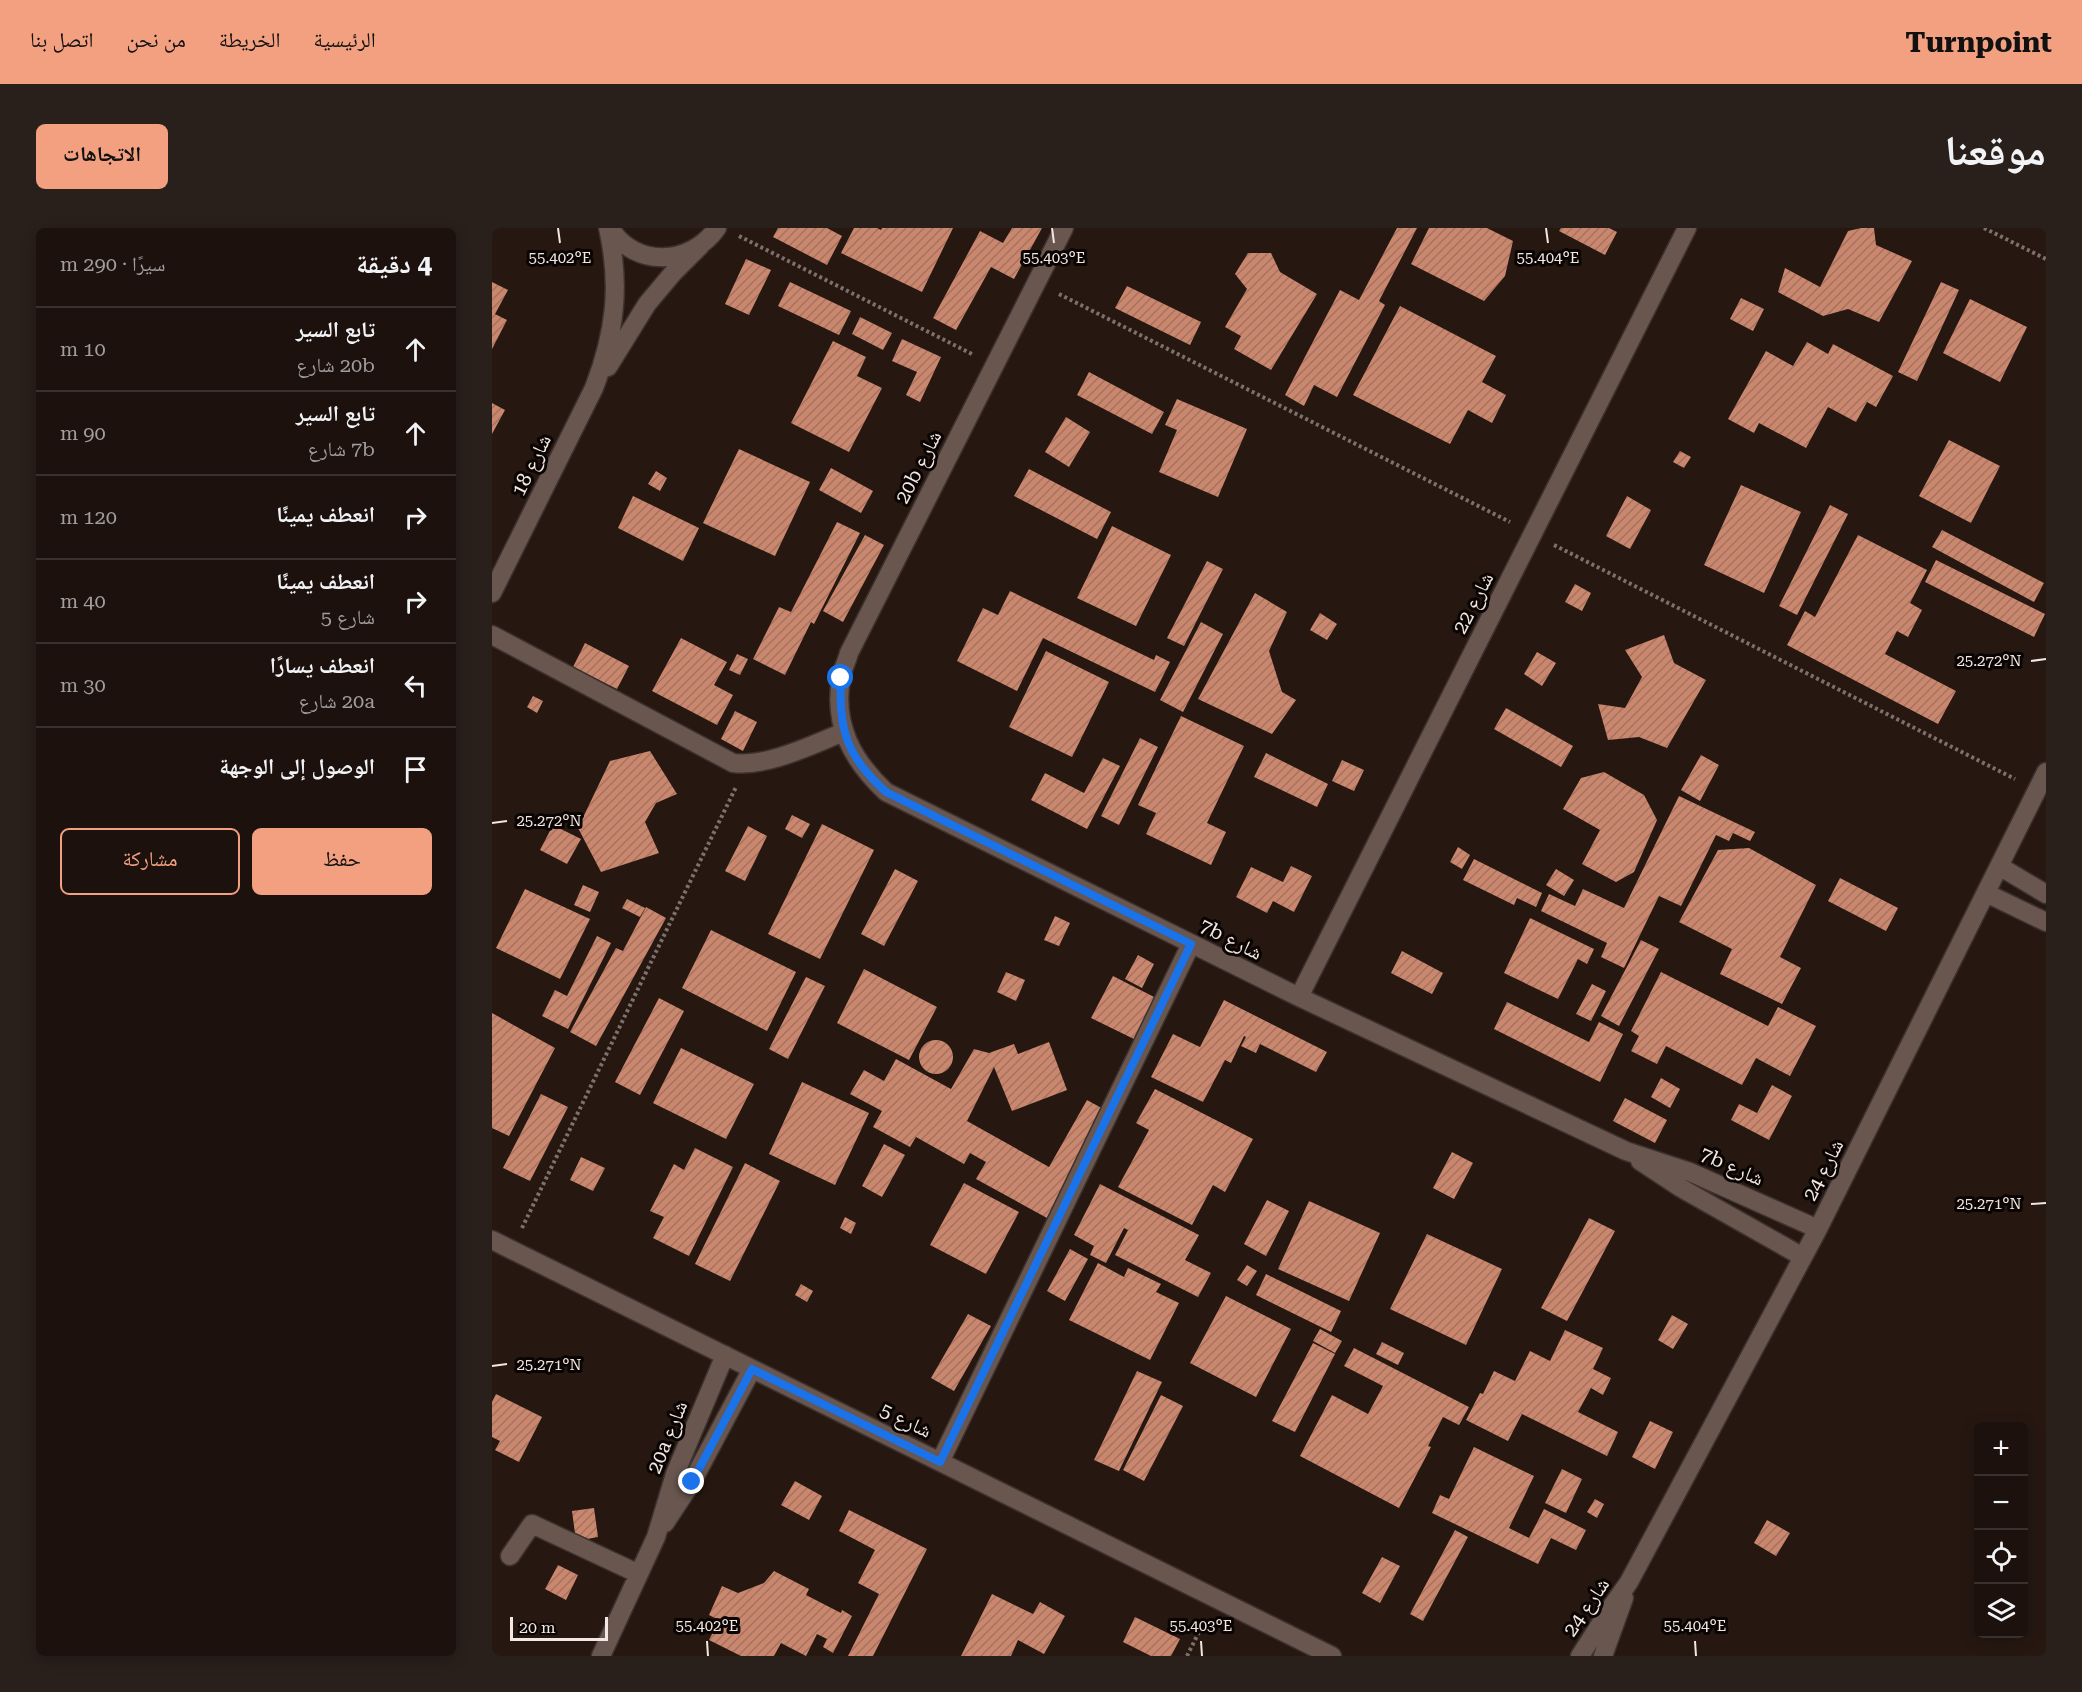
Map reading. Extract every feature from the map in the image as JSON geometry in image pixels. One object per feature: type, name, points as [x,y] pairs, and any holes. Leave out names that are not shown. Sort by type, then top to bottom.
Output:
[{"type":"street","points":[[609,228],[616,238],[631,250],[648,256],[667,258],[685,254],[701,245]]},
{"type":"street","name":"شارع 18","points":[[492,593],[594,388],[606,357],[613,323],[616,289],[614,255],[609,228]]},
{"type":"street","name":"20b شارع","points":[[844,732],[839,706],[841,678],[849,652],[1064,228]]},
{"type":"street","name":"شارع 22","points":[[1299,998],[1687,228]]},
{"type":"street","name":"شارع 18","points":[[594,388],[647,304],[701,245],[725,231]]},
{"type":"street","points":[[492,635],[733,763],[747,765],[762,762],[844,732]]},
{"type":"street","name":"7b شارع","points":[[844,732],[853,755],[868,775],[886,792],[1299,998],[1626,1151],[1690,1172],[1818,1229]]},
{"type":"street","name":"شارع 24","points":[[1580,1656],[1629,1582],[1818,1229],[2046,772]]},
{"type":"street","points":[[1999,866],[2046,894]]},
{"type":"street","points":[[1986,893],[2046,922]]},
{"type":"street","points":[[940,1462],[1191,944]]},
{"type":"street","name":"7b شارع","points":[[1626,1151],[1681,1188],[1803,1257]]},
{"type":"street","name":"شارع 5","points":[[492,1240],[1332,1656]]},
{"type":"street","name":"20a شارع","points":[[601,1656],[656,1537],[675,1474],[725,1355]]},
{"type":"street","name":"20a شارع","points":[[656,1537],[692,1482],[752,1369]]},
{"type":"street","points":[[510,1556],[532,1524],[639,1574]]},
{"type":"street","name":"شارع 24","points":[[1603,1656],[1629,1582]]},
{"type":"path","points":[[1984,228],[2046,259]]},
{"type":"path","points":[[725,231],[994,365]]},
{"type":"path","points":[[512,1250],[747,765]]},
{"type":"path","points":[[1187,1656],[1216,1598]]},
{"type":"building","points":[[778,228],[827,228],[842,236],[827,265],[773,237]]},
{"type":"building","points":[[854,228],[881,230],[882,228],[953,228],[922,292],[841,253]]},
{"type":"building","points":[[1012,228],[1042,228],[1014,279],[991,267],[956,330],[933,318],[980,231],[1003,243]]},
{"type":"building","points":[[1397,228],[1417,228],[1379,301],[1385,305],[1337,397],[1314,385],[1304,406],[1285,395],[1340,290],[1359,300]]},
{"type":"building","points":[[1429,228],[1487,228],[1513,241],[1505,276],[1484,301],[1411,264]]},
{"type":"building","points":[[1561,228],[1609,228],[1617,232],[1605,255],[1559,231]]},
{"type":"building","points":[[1874,228],[1876,245],[1912,261],[1879,322],[1848,309],[1823,316],[1778,292],[1785,268],[1820,287],[1848,231]]},
{"type":"building","points":[[1248,253],[1271,253],[1280,272],[1317,294],[1271,370],[1234,349],[1241,336],[1225,327],[1247,289],[1235,274]]},
{"type":"building","points":[[746,259],[771,270],[749,315],[725,304]]},
{"type":"building","points":[[492,282],[508,290],[495,314],[507,320],[492,349]]},
{"type":"building","points":[[790,282],[851,311],[839,335],[778,306]]},
{"type":"building","points":[[1941,282],[1959,290],[1917,381],[1898,372]]},
{"type":"building","points":[[1127,286],[1201,322],[1190,345],[1115,308]]},
{"type":"building","points":[[1741,298],[1764,309],[1753,331],[1730,319]]},
{"type":"building","points":[[1970,299],[2027,327],[2000,382],[1943,353]]},
{"type":"building","points":[[1400,306],[1496,356],[1482,382],[1506,395],[1492,423],[1468,410],[1450,444],[1353,395]]},
{"type":"building","points":[[860,317],[892,333],[883,350],[852,334]]},
{"type":"building","points":[[902,339],[941,357],[920,402],[906,395],[917,372],[892,361]]},
{"type":"building","points":[[833,341],[866,357],[857,376],[882,388],[849,452],[791,423]]},
{"type":"building","points":[[1807,342],[1828,354],[1833,344],[1893,376],[1876,407],[1867,402],[1856,422],[1828,407],[1806,448],[1759,423],[1754,433],[1728,419],[1766,351],[1793,366]]},
{"type":"building","points":[[1089,372],[1164,412],[1152,434],[1077,395]]},
{"type":"building","points":[[1177,399],[1247,429],[1218,497],[1159,472],[1177,430],[1165,425]]},
{"type":"building","points":[[492,403],[505,410],[492,434]]},
{"type":"building","points":[[1066,417],[1090,432],[1069,467],[1045,452]]},
{"type":"building","points":[[1949,440],[2000,466],[1971,523],[1919,496]]},
{"type":"building","points":[[739,449],[810,482],[775,556],[703,523]]},
{"type":"building","points":[[1680,451],[1691,457],[1684,468],[1673,462]]},
{"type":"building","points":[[831,468],[873,491],[861,513],[819,490]]},
{"type":"building","points":[[1029,469],[1111,512],[1097,539],[1014,496]]},
{"type":"building","points":[[656,471],[667,478],[660,491],[648,484]]},
{"type":"building","points":[[1741,485],[1801,512],[1764,593],[1704,565]]},
{"type":"building","points":[[633,496],[699,528],[683,561],[618,528]]},
{"type":"building","points":[[1627,496],[1651,510],[1630,549],[1606,536]]},
{"type":"building","points":[[1830,505],[1848,514],[1797,615],[1779,606]]},
{"type":"building","points":[[837,522],[860,533],[814,624],[811,622],[785,675],[753,659],[779,607],[791,612]]},
{"type":"building","points":[[1112,526],[1171,555],[1136,626],[1077,598]]},
{"type":"building","points":[[1942,530],[2044,583],[2034,602],[1932,547]]},
{"type":"building","points":[[865,535],[884,545],[843,622],[823,611]]},
{"type":"building","points":[[1858,535],[1927,570],[1910,603],[1922,610],[1908,637],[1897,631],[1885,654],[1956,691],[1938,724],[1787,645],[1805,611],[1815,617]]},
{"type":"building","points":[[1936,560],[2045,614],[2034,637],[1925,582]]},
{"type":"building","points":[[1207,561],[1223,569],[1184,646],[1167,638]]},
{"type":"building","points":[[1575,584],[1591,593],[1582,611],[1565,602]]},
{"type":"building","points":[[1010,591],[1154,660],[1156,655],[1170,662],[1155,692],[1043,638],[1017,691],[957,661],[983,608],[998,615]]},
{"type":"building","points":[[1255,593],[1287,612],[1269,651],[1282,692],[1296,700],[1272,734],[1198,699]]},
{"type":"building","points":[[1320,613],[1337,624],[1327,640],[1310,630]]},
{"type":"building","points":[[1201,622],[1223,634],[1183,712],[1160,700]]},
{"type":"building","points":[[1664,635],[1674,663],[1706,680],[1667,748],[1639,737],[1608,740],[1598,704],[1625,708],[1642,677],[1625,650]]},
{"type":"building","points":[[681,638],[727,662],[714,685],[733,695],[717,725],[652,691]]},
{"type":"building","points":[[585,643],[629,666],[617,689],[573,667]]},
{"type":"building","points":[[1046,651],[1109,682],[1072,757],[1009,727]]},
{"type":"building","points":[[1537,652],[1556,663],[1542,686],[1524,674]]},
{"type":"building","points":[[737,654],[748,659],[740,675],[729,670]]},
{"type":"building","points":[[533,696],[543,701],[537,713],[527,707]]},
{"type":"building","points":[[1506,708],[1573,746],[1561,767],[1494,729]]},
{"type":"building","points":[[735,711],[757,722],[743,751],[721,739]]},
{"type":"building","points":[[1181,716],[1244,746],[1207,823],[1226,832],[1211,865],[1146,834],[1156,813],[1138,805]]},
{"type":"building","points":[[1140,738],[1158,747],[1119,825],[1101,816]]},
{"type":"building","points":[[650,751],[677,794],[656,803],[645,822],[659,853],[601,872],[578,828],[610,761]]},
{"type":"building","points":[[1266,753],[1328,784],[1317,807],[1254,777]]},
{"type":"building","points":[[1701,755],[1719,765],[1700,801],[1681,790]]},
{"type":"building","points":[[1103,758],[1120,766],[1087,829],[1031,800],[1045,773],[1084,793]]},
{"type":"building","points":[[1342,760],[1364,770],[1354,791],[1332,781]]},
{"type":"building","points":[[1604,772],[1644,795],[1657,820],[1634,872],[1616,882],[1582,864],[1600,830],[1563,809],[1581,778]]},
{"type":"building","points":[[1679,796],[1755,832],[1750,841],[1733,833],[1729,841],[1716,835],[1681,906],[1659,896],[1624,968],[1601,957],[1607,943],[1541,911],[1549,894],[1575,906],[1583,889],[1624,908]]},
{"type":"building","points":[[792,815],[810,824],[802,838],[785,829]]},
{"type":"building","points":[[822,824],[874,850],[820,959],[768,934]]},
{"type":"building","points":[[553,825],[581,839],[567,864],[540,850]]},
{"type":"building","points":[[748,826],[767,836],[745,881],[725,871]]},
{"type":"building","points":[[1458,847],[1470,855],[1462,869],[1450,862]]},
{"type":"building","points":[[1749,848],[1816,885],[1780,957],[1801,968],[1782,1004],[1720,974],[1732,949],[1679,922],[1718,850]]},
{"type":"building","points":[[1474,859],[1542,893],[1536,907],[1517,898],[1514,905],[1463,880]]},
{"type":"building","points":[[1291,866],[1312,876],[1294,912],[1273,901],[1267,913],[1236,897],[1251,867],[1283,882]]},
{"type":"building","points":[[895,869],[918,881],[884,946],[861,934]]},
{"type":"building","points":[[1556,869],[1574,880],[1564,896],[1546,885]]},
{"type":"building","points":[[1840,878],[1898,908],[1886,931],[1828,901]]},
{"type":"building","points":[[583,885],[599,892],[590,912],[574,905]]},
{"type":"building","points":[[525,889],[590,919],[560,979],[496,948]]},
{"type":"building","points":[[627,899],[645,908],[640,917],[622,908]]},
{"type":"building","points":[[646,907],[666,918],[596,1046],[570,1032],[616,948],[623,951]]},
{"type":"building","points":[[1055,916],[1070,923],[1059,946],[1044,940]]},
{"type":"building","points":[[1530,918],[1594,949],[1587,964],[1578,959],[1558,999],[1504,973]]},
{"type":"building","points":[[711,930],[796,972],[767,1031],[682,988]]},
{"type":"building","points":[[597,936],[611,943],[568,1029],[542,1016],[555,990],[567,996]]},
{"type":"building","points":[[1641,940],[1659,949],[1619,1026],[1601,1016]]},
{"type":"building","points":[[1402,951],[1443,973],[1432,994],[1391,973]]},
{"type":"building","points":[[1138,955],[1154,964],[1142,988],[1125,979]]},
{"type":"building","points":[[864,969],[937,1007],[909,1060],[837,1023]]},
{"type":"building","points":[[1006,972],[1025,980],[1016,1001],[997,992]]},
{"type":"building","points":[[1661,972],[1768,1026],[1778,1007],[1816,1026],[1790,1076],[1756,1058],[1742,1085],[1666,1046],[1657,1064],[1631,1051],[1639,1036],[1631,1031]]},
{"type":"building","points":[[1113,976],[1160,1000],[1138,1041],[1091,1018]]},
{"type":"building","points":[[806,977],[825,986],[788,1059],[769,1049]]},
{"type":"building","points":[[1592,984],[1606,991],[1591,1021],[1576,1014]]},
{"type":"building","points":[[659,998],[684,1011],[640,1095],[615,1082]]},
{"type":"building","points":[[1224,1000],[1327,1052],[1316,1072],[1260,1044],[1256,1053],[1241,1046],[1246,1037],[1244,1036],[1231,1063],[1225,1060],[1203,1102],[1151,1077],[1173,1034],[1200,1047]]},
{"type":"building","points":[[1507,1002],[1589,1042],[1599,1022],[1623,1034],[1600,1082],[1494,1029]]},
{"type":"building","points":[[492,1013],[555,1048],[509,1136],[492,1128]]},
{"type":"building","points":[[936,1040],[948,1045],[953,1057],[948,1069],[936,1074],[924,1069],[919,1057],[924,1045]]},
{"type":"building","points":[[1049,1042],[1067,1090],[1012,1111],[994,1067],[967,1121],[1049,1167],[1087,1100],[1107,1111],[1047,1218],[976,1179],[986,1162],[970,1153],[964,1164],[916,1137],[910,1147],[873,1127],[882,1111],[850,1094],[864,1070],[884,1081],[896,1059],[951,1089],[974,1049],[989,1053],[1014,1044],[1018,1054]]},
{"type":"building","points":[[681,1048],[754,1084],[726,1139],[653,1103]]},
{"type":"building","points":[[1661,1078],[1680,1089],[1670,1108],[1651,1097]]},
{"type":"building","points":[[802,1082],[869,1113],[835,1185],[769,1154]]},
{"type":"building","points":[[1772,1085],[1792,1096],[1769,1140],[1731,1120],[1739,1104],[1757,1113]]},
{"type":"building","points":[[1155,1089],[1253,1139],[1225,1192],[1213,1185],[1192,1225],[1118,1187],[1149,1130],[1136,1123]]},
{"type":"building","points":[[541,1094],[568,1107],[530,1181],[503,1168]]},
{"type":"building","points":[[1625,1098],[1667,1120],[1655,1143],[1613,1121]]},
{"type":"building","points":[[884,1144],[905,1155],[882,1197],[862,1186]]},
{"type":"building","points":[[695,1148],[733,1167],[689,1256],[653,1238],[664,1217],[650,1211],[674,1164],[684,1170]]},
{"type":"building","points":[[1452,1152],[1473,1163],[1454,1199],[1433,1188]]},
{"type":"building","points":[[581,1157],[605,1168],[593,1191],[570,1180]]},
{"type":"building","points":[[745,1163],[780,1181],[730,1281],[695,1264]]},
{"type":"building","points":[[964,1183],[1019,1212],[986,1274],[930,1245]]},
{"type":"building","points":[[1100,1184],[1199,1235],[1185,1260],[1211,1273],[1198,1297],[1115,1255],[1128,1230],[1124,1228],[1106,1263],[1090,1255],[1094,1246],[1074,1235]]},
{"type":"building","points":[[1267,1200],[1289,1211],[1266,1256],[1244,1244]]},
{"type":"building","points":[[1309,1201],[1380,1233],[1349,1301],[1278,1269]]},
{"type":"building","points":[[845,1217],[856,1223],[851,1234],[840,1228]]},
{"type":"building","points":[[1589,1218],[1615,1231],[1567,1321],[1541,1308]]},
{"type":"building","points":[[1427,1234],[1502,1269],[1466,1345],[1390,1309]]},
{"type":"building","points":[[1070,1249],[1088,1259],[1065,1301],[1047,1291]]},
{"type":"building","points":[[1098,1263],[1124,1277],[1128,1268],[1161,1284],[1156,1292],[1179,1303],[1150,1360],[1069,1320]]},
{"type":"building","points":[[1247,1265],[1257,1271],[1247,1286],[1237,1280]]},
{"type":"building","points":[[1266,1274],[1341,1311],[1331,1332],[1256,1295]]},
{"type":"building","points":[[801,1284],[813,1291],[807,1302],[795,1295]]},
{"type":"building","points":[[1226,1296],[1291,1329],[1256,1397],[1190,1363]]},
{"type":"building","points":[[968,1314],[991,1326],[954,1391],[931,1378]]},
{"type":"building","points":[[1672,1315],[1688,1324],[1673,1349],[1658,1340]]},
{"type":"building","points":[[1320,1329],[1342,1341],[1335,1353],[1313,1341]]},
{"type":"building","points":[[1565,1330],[1603,1348],[1593,1369],[1611,1378],[1603,1395],[1591,1388],[1578,1412],[1618,1432],[1607,1456],[1522,1414],[1508,1441],[1466,1420],[1480,1393],[1483,1394],[1494,1371],[1515,1381],[1530,1351],[1550,1361]]},
{"type":"building","points":[[1382,1342],[1404,1353],[1398,1365],[1376,1354]]},
{"type":"building","points":[[1313,1343],[1335,1354],[1295,1432],[1272,1421]]},
{"type":"building","points":[[1354,1348],[1469,1407],[1459,1425],[1443,1417],[1428,1446],[1431,1447],[1399,1508],[1300,1456],[1332,1395],[1368,1414],[1383,1386],[1344,1366]]},
{"type":"building","points":[[1137,1371],[1162,1382],[1119,1471],[1094,1460]]},
{"type":"building","points":[[496,1394],[542,1417],[519,1462],[495,1450],[500,1441],[492,1437],[492,1402]]},
{"type":"building","points":[[1161,1395],[1183,1406],[1144,1481],[1123,1470]]},
{"type":"building","points":[[1650,1421],[1673,1432],[1655,1469],[1632,1457]]},
{"type":"building","points":[[1474,1447],[1534,1476],[1509,1528],[1529,1538],[1544,1509],[1586,1530],[1576,1550],[1551,1538],[1538,1564],[1432,1513],[1440,1495],[1449,1499]]},
{"type":"building","points":[[1562,1469],[1582,1479],[1566,1513],[1545,1503]]},
{"type":"building","points":[[795,1481],[822,1496],[809,1520],[781,1505]]},
{"type":"building","points":[[1595,1499],[1604,1504],[1597,1518],[1587,1512]]},
{"type":"building","points":[[594,1508],[598,1537],[576,1541],[572,1511]]},
{"type":"building","points":[[849,1510],[927,1549],[873,1656],[848,1656],[879,1594],[858,1583],[875,1550],[839,1531]]},
{"type":"building","points":[[1767,1520],[1790,1533],[1776,1556],[1754,1543]]},
{"type":"building","points":[[1455,1530],[1468,1537],[1423,1621],[1410,1614]]},
{"type":"building","points":[[1382,1557],[1400,1566],[1380,1603],[1362,1593]]},
{"type":"building","points":[[558,1565],[578,1575],[566,1600],[545,1589]]},
{"type":"building","points":[[774,1571],[809,1589],[806,1595],[841,1613],[842,1610],[852,1616],[833,1653],[823,1647],[827,1639],[817,1634],[806,1656],[781,1643],[774,1656],[741,1656],[709,1640],[719,1620],[709,1615],[722,1586],[738,1593],[764,1583]]},
{"type":"building","points":[[992,1594],[1033,1614],[1040,1602],[1065,1616],[1044,1654],[1018,1640],[1011,1656],[961,1656]]},
{"type":"building","points":[[1135,1617],[1180,1639],[1171,1656],[1151,1656],[1123,1642]]},
{"type":"route","points":[[692,1482],[752,1369],[940,1462],[1191,944],[886,792],[868,775],[853,755],[844,732],[839,706],[841,678]]}]
